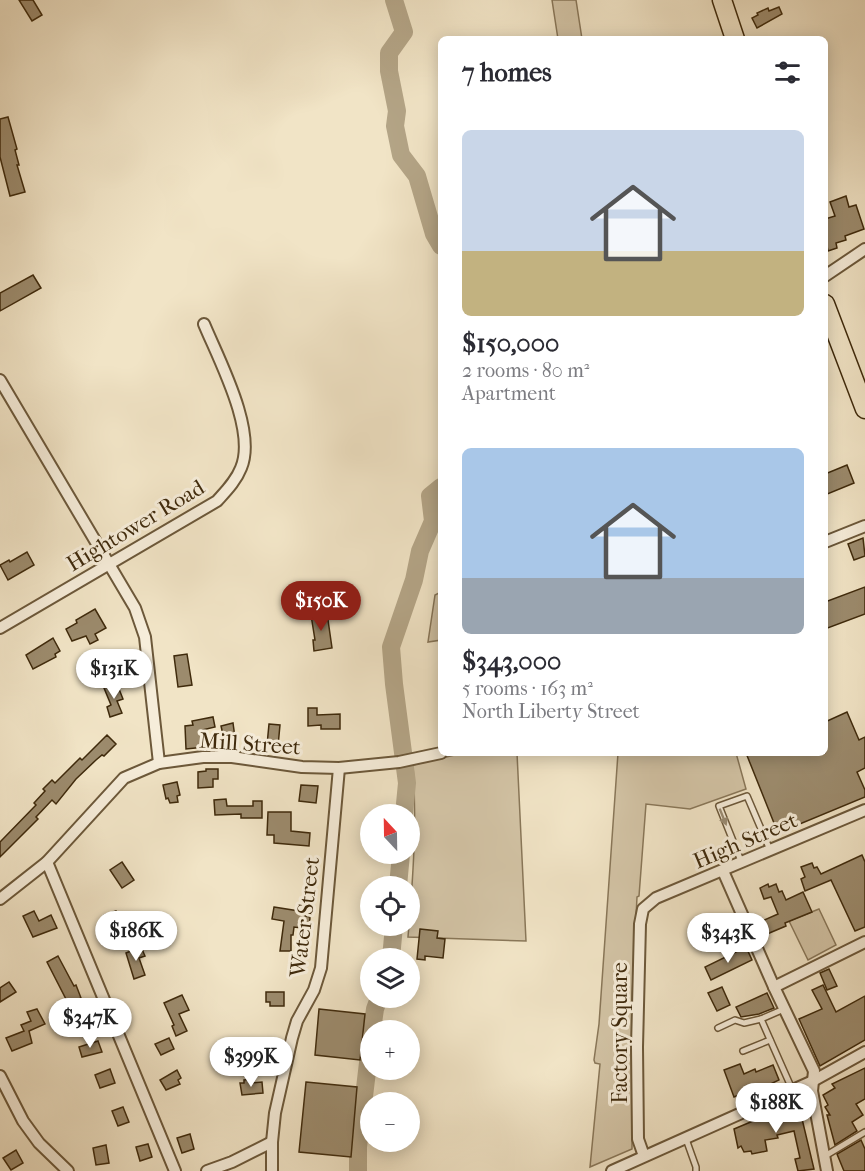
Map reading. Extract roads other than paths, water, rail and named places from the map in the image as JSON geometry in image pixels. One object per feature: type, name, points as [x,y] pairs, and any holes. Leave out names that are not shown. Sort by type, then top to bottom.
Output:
[{"type":"highway","points":[[722,0],[734,36]]},
{"type":"highway","points":[[828,312],[865,409]]},
{"type":"street","points":[[828,274],[865,249]]},
{"type":"street","name":"Hightower Road","points":[[0,628],[217,501],[232,485],[242,468],[246,449],[243,427],[231,389],[204,324]]},
{"type":"street","points":[[0,380],[135,608],[145,637],[159,763]]},
{"type":"street","points":[[828,541],[865,526]]},
{"type":"street","name":"Mill Street","points":[[0,899],[47,862],[124,778],[159,763],[202,757],[222,757],[302,767],[339,768],[399,762],[438,754]]},
{"type":"street","name":"Water Street","points":[[272,1171],[275,1113],[292,1038],[297,1020],[314,990],[321,968],[339,768]]},
{"type":"street","name":"High Street","points":[[643,909],[656,898],[865,810]]},
{"type":"street","points":[[47,862],[175,1171]]},
{"type":"street","points":[[723,871],[784,1010],[814,1071],[812,1091],[827,1171]]},
{"type":"street","name":"Factory Square","points":[[643,909],[640,924],[638,1139],[644,1156]]},
{"type":"street","points":[[774,987],[865,942]]},
{"type":"street","points":[[612,1171],[813,1081],[865,1052]]},
{"type":"street","points":[[0,1076],[23,1121],[39,1143],[68,1171]]},
{"type":"street","points":[[207,1171],[232,1162],[272,1142]]},
{"type":"lane","points":[[741,861],[718,806],[747,796],[770,850]]},
{"type":"lane","points":[[718,1028],[735,1020],[744,1023],[784,1010]]},
{"type":"lane","points":[[761,1019],[792,1089]]},
{"type":"lane","points":[[743,1051],[770,1040]]},
{"type":"lane","points":[[824,1157],[865,1132]]},
{"type":"lane","points":[[686,1137],[696,1171]]},
{"type":"waterway","points":[[394,0],[404,32],[389,53],[389,71],[397,111],[395,126],[401,155],[417,176],[438,241]]},
{"type":"waterway","points":[[405,804],[407,783],[391,647],[414,580],[420,551],[433,521],[430,496],[438,489]]},
{"type":"waterway","points":[[399,876],[400,864]]},
{"type":"waterway","points":[[392,948],[393,936]]},
{"type":"waterway","points":[[373,1020],[375,1008]]},
{"type":"waterway","points":[[358,1171],[358,1147],[366,1080]]}]
